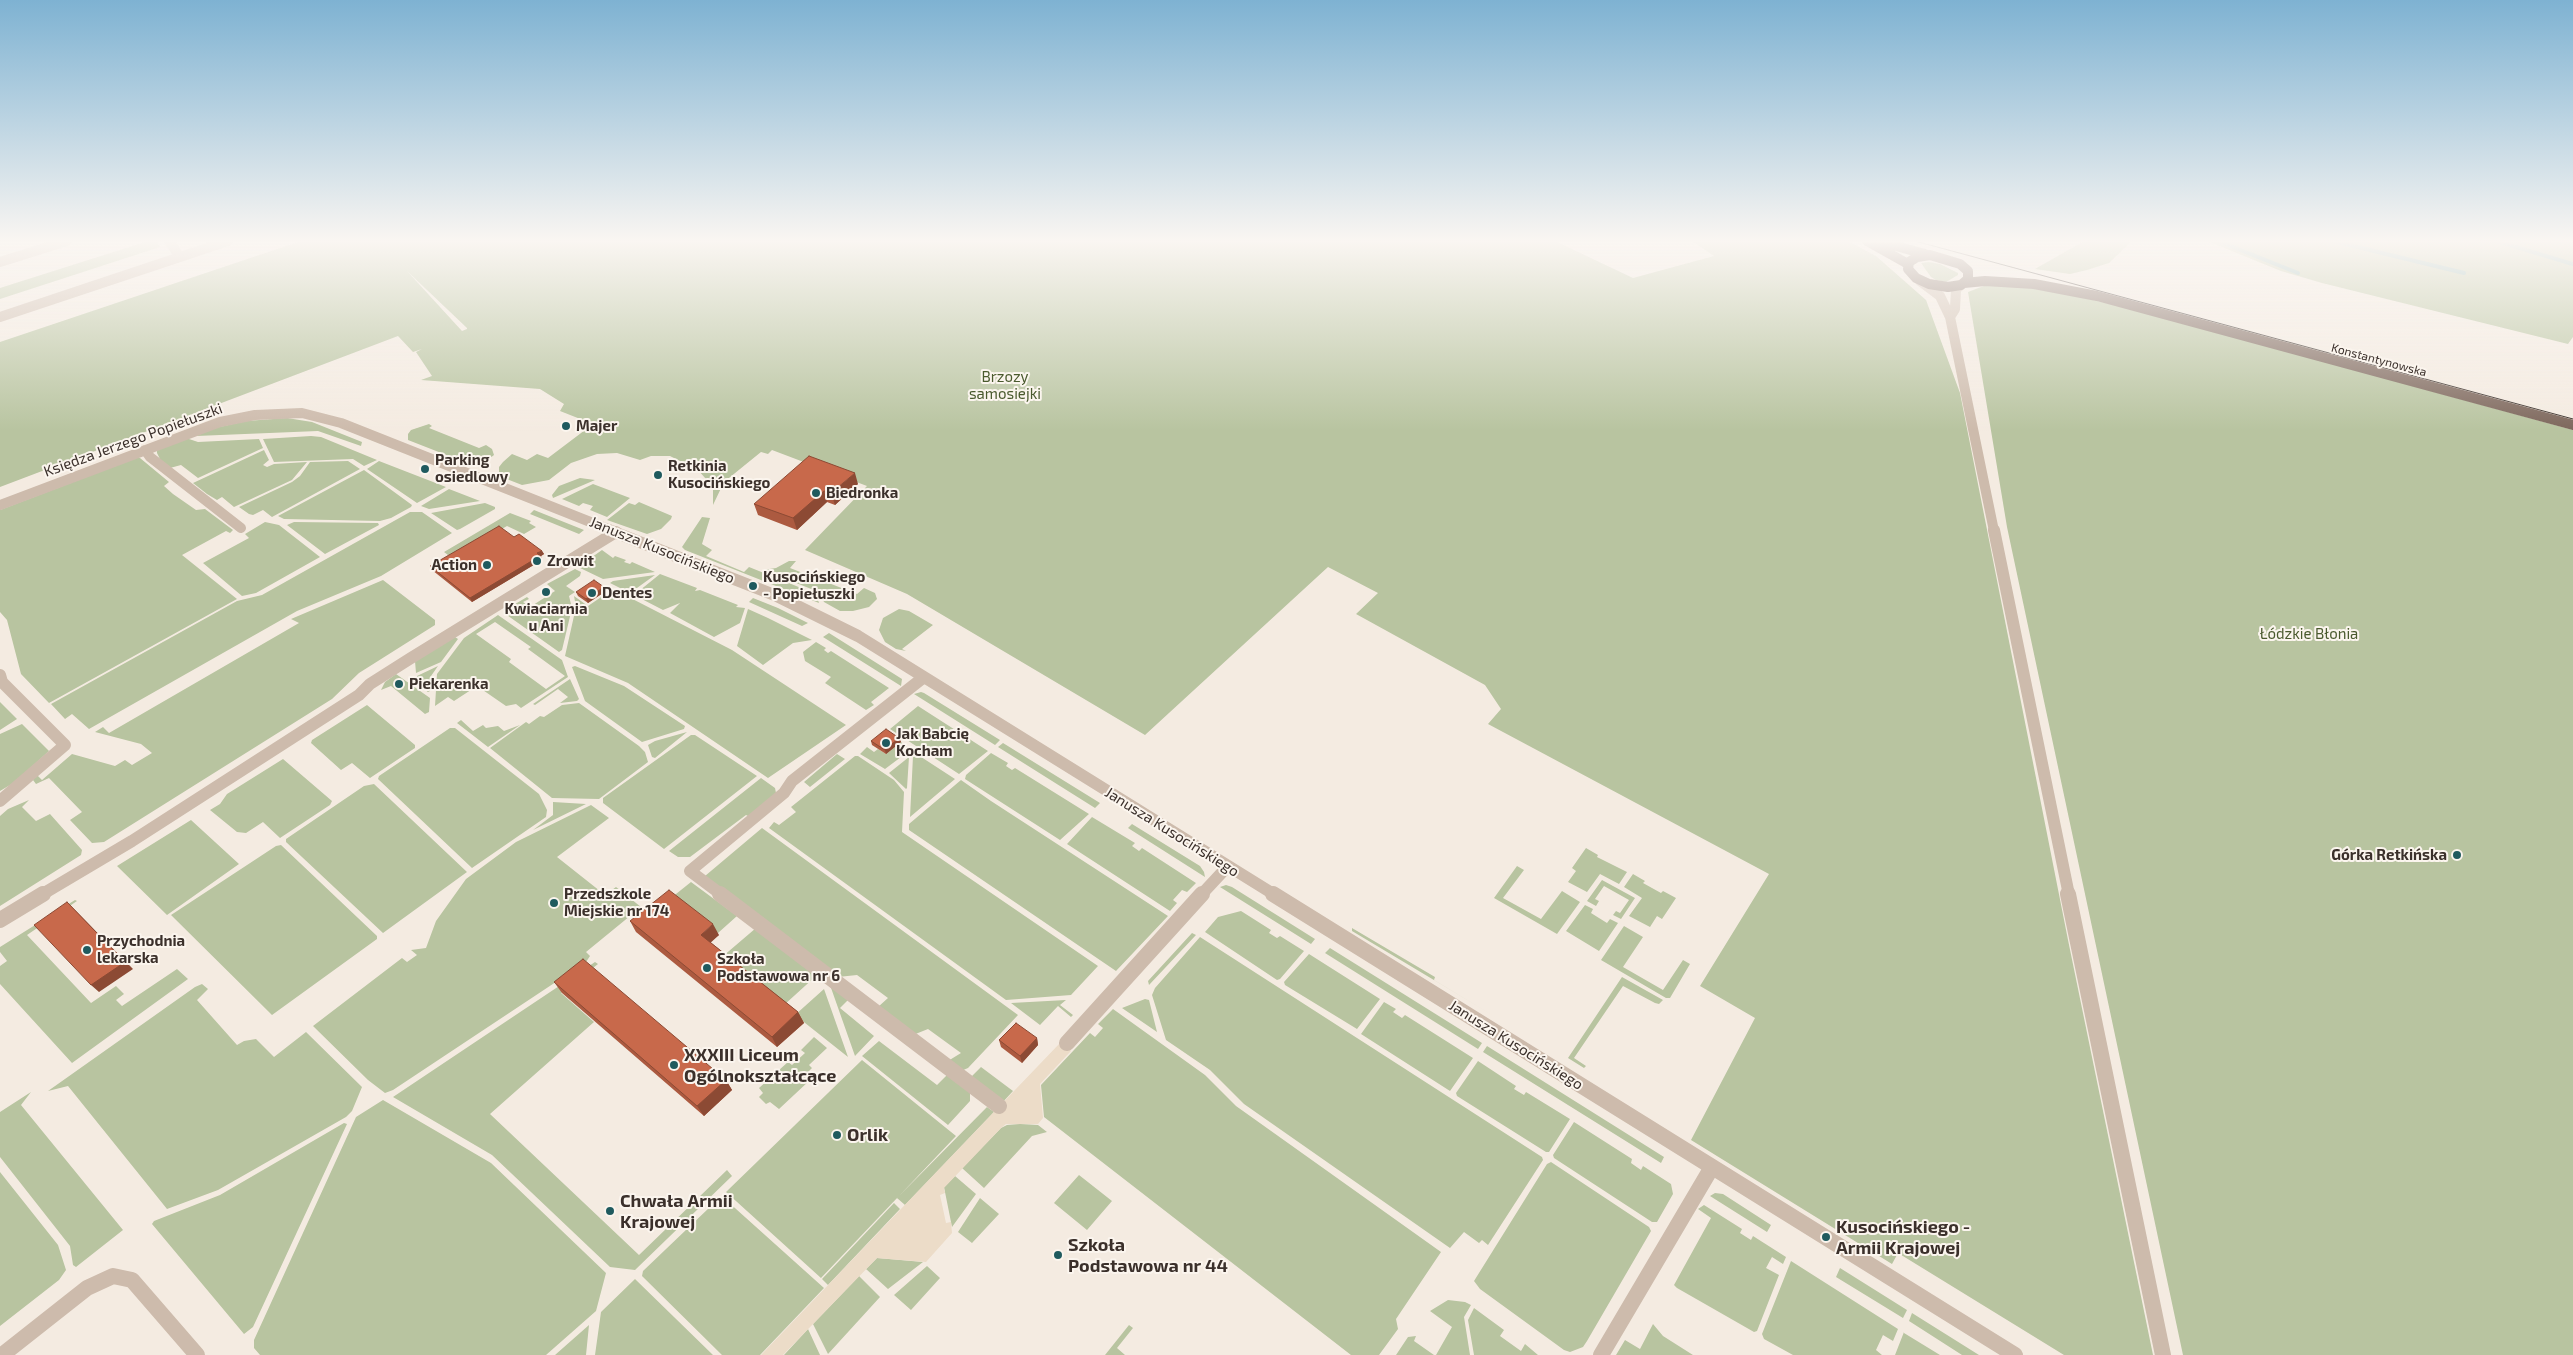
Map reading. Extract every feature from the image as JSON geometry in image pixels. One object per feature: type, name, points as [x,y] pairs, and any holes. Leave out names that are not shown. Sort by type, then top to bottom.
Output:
[{"type":"main road","name":"Konstantynowska","points":[[2127,304],[2573,425]]},
{"type":"street","points":[[0,317],[38,304]]},
{"type":"street","points":[[1944,304],[1950,317],[2163,1355]]},
{"type":"street","points":[[1950,317],[1955,304]]},
{"type":"street","name":"Księdza Jerzego Popiełuszki","points":[[0,506],[220,422],[280,412]]},
{"type":"street","name":"Janusza Kusocińskiego","points":[[280,412],[307,414],[333,420],[800,606],[850,631],[2015,1355]]},
{"type":"street","points":[[145,450],[150,457],[241,528]]},
{"type":"street","points":[[0,920],[132,842],[322,720],[426,648],[616,532]]},
{"type":"street","points":[[0,674],[2,682],[65,745],[0,800]]},
{"type":"street","points":[[924,677],[792,781],[784,793],[690,871],[999,1106]]},
{"type":"street","points":[[1068,1044],[1123,978],[1228,866]]},
{"type":"street","points":[[1601,1355],[1712,1167]]},
{"type":"street","points":[[2,1355],[87,1288],[113,1276],[132,1280],[197,1355]]},
{"type":"green space","name":"Brzozy samosiejki","points":[[113,304],[437,304],[462,331],[467,328],[442,304],[1928,304],[1960,393],[2068,940],[2153,1355],[2064,1355],[1898,1253],[1892,1264],[1691,1140],[1755,1018],[1700,986],[1769,874],[1488,724],[1501,709],[1485,685],[1356,614],[1378,593],[1328,567],[1145,735],[907,594],[805,550],[867,486],[772,450],[768,454],[761,452],[724,482],[713,505],[713,487],[698,470],[670,456],[651,456],[640,460],[617,453],[597,454],[571,463],[549,480],[522,485],[499,476],[499,467],[512,454],[527,460],[537,454],[548,458],[593,424],[560,411],[564,404],[540,389],[421,380],[432,376],[416,352],[422,349],[413,352],[398,336],[0,487],[0,342]]},
{"type":"green space","name":"Łódzkie Błonia","points":[[1970,304],[2111,304],[2573,430],[2573,1355],[2183,1355],[2007,527]]},
{"type":"green space","points":[[2408,304],[2573,304],[2573,337],[2568,344]]},
{"type":"green space","points":[[287,418],[312,422],[362,442],[361,446],[318,431],[196,436],[215,428],[246,421]]},
{"type":"green space","points":[[429,424],[432,426],[429,428],[479,448],[486,445],[492,449],[494,455],[485,462],[472,465],[408,440],[408,434],[411,430]]},
{"type":"green space","points":[[321,437],[377,460],[364,466],[353,459],[274,462],[263,439]]},
{"type":"green space","points":[[186,438],[198,442],[259,439],[263,448],[198,478],[181,465],[170,468],[161,461],[157,453],[157,450]]},
{"type":"green space","points":[[264,450],[269,460],[263,465],[267,467],[274,464],[307,462],[292,480],[234,507],[222,497],[217,500],[193,483]]},
{"type":"green space","points":[[140,458],[169,482],[164,486],[173,494],[196,510],[205,509],[233,530],[230,533],[226,531],[182,555],[237,599],[49,703],[21,674],[7,620],[0,612],[0,510]]},
{"type":"green space","points":[[348,461],[360,469],[272,517],[263,510],[253,515],[239,507],[292,482],[300,476],[310,462]]},
{"type":"green space","points":[[379,461],[446,487],[417,503],[367,469]]},
{"type":"green space","points":[[364,470],[412,505],[411,507],[391,518],[380,521],[284,519],[278,516]]},
{"type":"green space","points":[[580,478],[595,480],[553,498],[552,495],[559,486]]},
{"type":"green space","points":[[593,484],[630,498],[607,517],[590,510],[593,506],[583,503],[579,506],[562,499]]},
{"type":"green space","points":[[449,489],[480,501],[429,509],[421,506]]},
{"type":"green space","points":[[639,502],[672,516],[671,519],[661,529],[647,534],[607,520],[629,503],[635,505]]},
{"type":"green space","points":[[485,503],[495,507],[495,509],[457,530],[431,513]]},
{"type":"green space","points":[[534,510],[584,530],[579,534],[530,514]]},
{"type":"green space","points":[[410,512],[422,512],[452,533],[381,576],[297,611],[89,729],[72,714],[65,719],[51,704],[237,601],[262,595]]},
{"type":"green space","points":[[510,513],[531,521],[529,523],[536,527],[524,534],[507,526],[452,558],[444,552]]},
{"type":"green space","points":[[702,517],[710,518],[702,544],[712,550],[706,556],[744,572],[749,567],[816,594],[819,603],[685,550],[682,547]]},
{"type":"green space","points":[[265,522],[279,525],[320,557],[256,593],[242,596],[203,563],[249,538],[245,534]]},
{"type":"green space","points":[[294,522],[378,523],[379,525],[325,554],[287,525]]},
{"type":"green space","points":[[602,550],[613,558],[615,556],[626,560],[624,562],[630,564],[632,562],[655,572],[603,579],[578,567]]},
{"type":"green space","points":[[789,561],[796,561],[790,568],[857,594],[864,588],[875,593],[877,599],[869,607],[853,611],[840,611],[824,602],[819,592],[763,570],[776,568]]},
{"type":"green space","points":[[575,569],[581,572],[580,576],[566,586],[575,592],[569,596],[572,608],[562,650],[559,652],[504,613],[505,610],[527,597],[529,599],[523,602],[530,607],[555,591],[547,584]]},
{"type":"green space","points":[[660,574],[697,588],[695,591],[700,590],[738,605],[736,607],[745,608],[740,623],[714,637],[670,613],[680,603],[663,610],[634,595]]},
{"type":"green space","points":[[655,575],[630,593],[610,583],[613,581]]},
{"type":"green space","points":[[383,580],[435,620],[435,625],[359,673],[332,699],[104,842],[92,843],[70,820],[82,812],[49,778],[36,784],[33,780],[36,774],[42,780],[72,754],[115,766],[125,760],[132,765],[152,753],[141,744],[95,732],[103,727],[109,733],[299,623],[291,619]]},
{"type":"green space","points":[[613,589],[732,650],[846,725],[768,778],[628,683],[565,656],[576,607],[574,596],[588,606]]},
{"type":"green space","points":[[753,598],[808,623],[802,626],[749,602]]},
{"type":"green space","points":[[748,609],[812,640],[793,643],[763,665],[737,646]]},
{"type":"green space","points":[[899,609],[909,611],[933,625],[902,649],[906,651],[896,649],[885,642],[879,630],[883,618]]},
{"type":"green space","points":[[498,615],[562,660],[568,677],[521,708],[516,704],[506,706],[477,686],[454,701],[448,697],[435,706],[437,674],[464,638]],"holes":[[[495,622],[531,647],[528,649],[565,676],[546,689],[509,662],[511,659],[476,634]]]},
{"type":"green space","points":[[829,633],[902,679],[901,686],[823,637]]},
{"type":"green space","points":[[455,637],[458,639],[441,662],[416,673],[415,661]]},
{"type":"green space","points":[[816,642],[826,648],[824,650],[828,653],[831,651],[889,688],[871,702],[874,705],[866,710],[825,683],[831,677],[805,661],[803,652]]},
{"type":"green space","points":[[438,666],[431,676],[430,691],[428,692],[418,685],[417,676]]},
{"type":"green space","points":[[575,666],[624,686],[685,726],[684,729],[642,742],[585,701],[572,667]]},
{"type":"green space","points":[[396,674],[430,698],[429,712],[425,714],[391,686],[381,690],[385,682]]},
{"type":"green space","points":[[570,679],[579,699],[577,701],[560,703],[568,697],[558,689],[535,705],[533,704]]},
{"type":"green space","points":[[921,692],[1000,740],[995,745],[914,694]]},
{"type":"green space","points":[[0,702],[17,719],[0,730]]},
{"type":"green space","points":[[579,703],[639,746],[645,752],[648,762],[599,799],[552,798],[490,748],[526,722],[529,724],[540,716],[544,717],[562,705]]},
{"type":"green space","points":[[367,705],[415,745],[415,748],[370,778],[352,763],[341,770],[311,743],[312,740]]},
{"type":"green space","points":[[918,706],[988,751],[959,774],[890,729]]},
{"type":"green space","points":[[461,720],[473,731],[483,725],[486,728],[498,726],[504,731],[520,725],[488,747],[457,723]]},
{"type":"green space","points":[[22,724],[49,751],[15,782],[0,791],[0,734]]},
{"type":"green space","points":[[450,728],[455,728],[539,794],[547,810],[546,817],[472,868],[378,779],[379,776]]},
{"type":"green space","points":[[687,732],[655,758],[652,757],[648,745],[655,741]]},
{"type":"green space","points":[[691,735],[695,735],[757,776],[664,849],[603,803],[603,798]]},
{"type":"green space","points":[[901,742],[910,749],[909,751],[885,769],[860,754],[867,747],[874,752],[878,749],[886,754]]},
{"type":"green space","points":[[1003,743],[1100,803],[1095,808],[998,747]]},
{"type":"green space","points":[[915,753],[955,779],[910,817],[913,756]]},
{"type":"green space","points":[[991,753],[1008,763],[1006,766],[1012,770],[1015,768],[1089,814],[1060,840],[965,779],[966,775]]},
{"type":"green space","points":[[837,754],[845,759],[810,787],[804,782]]},
{"type":"green space","points":[[855,756],[858,756],[894,780],[904,792],[902,832],[1098,966],[1071,995],[1006,1000],[769,828],[774,822],[779,825],[796,812],[791,807]]},
{"type":"green space","points":[[909,757],[907,788],[906,789],[889,773]]},
{"type":"green space","points":[[283,759],[332,801],[330,805],[280,838],[263,822],[246,833],[237,832],[210,810],[220,804],[227,794]]},
{"type":"green space","points":[[761,778],[775,788],[776,793],[750,817],[746,815],[690,857],[678,857],[669,851]]},
{"type":"green space","points":[[961,780],[1168,916],[1116,971],[909,830],[909,824]]},
{"type":"green space","points":[[374,784],[467,872],[383,933],[286,842],[286,839],[364,786]]},
{"type":"green space","points":[[29,800],[22,807],[36,821],[50,814],[82,850],[81,855],[0,906],[0,816],[8,809]]},
{"type":"green space","points":[[553,802],[586,804],[533,830],[553,815]]},
{"type":"green space","points":[[591,805],[609,818],[557,857],[605,895],[616,887],[641,907],[586,952],[590,956],[586,962],[393,1090],[385,1093],[368,1080],[313,1026],[402,958],[407,962],[417,955],[411,950],[426,948],[436,921],[466,879],[516,842]]},
{"type":"green space","points":[[1092,817],[1135,843],[1132,846],[1139,851],[1142,848],[1196,883],[1187,892],[1182,890],[1173,900],[1177,903],[1170,911],[1067,844]]},
{"type":"green space","points":[[191,820],[239,864],[167,915],[117,866]]},
{"type":"green space","points":[[1132,824],[1200,866],[1205,877],[1128,828]]},
{"type":"green space","points":[[762,828],[1018,1015],[968,1068],[961,1071],[948,1061],[961,1053],[928,1029],[913,1035],[878,1007],[888,998],[857,975],[838,977],[705,876]]},
{"type":"green space","points":[[281,845],[377,936],[377,939],[272,1015],[171,915],[276,846]]},
{"type":"green space","points":[[1586,848],[1598,855],[1597,857],[1627,872],[1619,884],[1600,874],[1587,892],[1568,882],[1576,871],[1572,868]]},
{"type":"green space","points":[[1517,866],[1524,870],[1503,898],[1541,919],[1562,891],[1580,902],[1557,934],[1494,898]]},
{"type":"green space","points":[[1633,874],[1645,881],[1643,883],[1661,893],[1663,891],[1676,898],[1662,919],[1657,916],[1650,927],[1629,916],[1642,898],[1624,887]]},
{"type":"green space","points":[[1602,880],[1635,898],[1621,919],[1613,915],[1616,911],[1620,913],[1629,900],[1604,886],[1595,899],[1599,901],[1596,906],[1587,901]]},
{"type":"green space","points":[[691,882],[737,916],[718,933],[671,898]]},
{"type":"green space","points":[[1226,885],[1315,939],[1311,944],[1220,887]]},
{"type":"green space","points":[[75,900],[77,901],[27,935],[91,1003],[116,986],[124,994],[116,1000],[122,1006],[177,969],[188,979],[72,1063],[0,984],[0,966],[7,961],[0,952],[0,947]]},
{"type":"green space","points":[[1585,905],[1593,909],[1591,913],[1607,923],[1610,919],[1618,923],[1599,951],[1566,931]]},
{"type":"green space","points":[[1241,911],[1271,930],[1269,933],[1277,938],[1280,936],[1304,951],[1280,979],[1277,980],[1205,932],[1218,917]]},
{"type":"green space","points":[[1624,926],[1643,937],[1623,967],[1663,990],[1683,960],[1690,964],[1670,998],[1666,998],[1601,960]]},
{"type":"green space","points":[[756,928],[816,976],[784,1005],[722,957]]},
{"type":"green space","points":[[1352,928],[1435,977],[1434,980],[1499,1019],[1352,931]]},
{"type":"green space","points":[[1192,933],[1196,935],[1149,985],[1148,981]]},
{"type":"green space","points":[[1200,937],[1542,1157],[1543,1160],[1488,1245],[1482,1240],[1479,1243],[1464,1232],[1450,1248],[1244,1104],[1210,1070],[1166,1040],[1152,995],[1155,988]]},
{"type":"green space","points":[[1330,948],[1482,1043],[1478,1049],[1325,953]]},
{"type":"green space","points":[[1309,954],[1380,999],[1357,1029],[1285,985],[1284,982]]},
{"type":"green space","points":[[595,962],[598,964],[561,993],[594,1022],[490,1114],[639,1255],[727,1170],[732,1176],[635,1270],[610,1267],[492,1155],[393,1097]]},
{"type":"green space","points":[[1622,977],[1663,1000],[1659,1004],[1655,1003],[1623,986],[1574,1058],[1586,1066],[1584,1068],[1568,1058]]},
{"type":"green space","points":[[202,984],[208,989],[197,1000],[237,1045],[244,1041],[256,1039],[274,1057],[306,1032],[362,1087],[352,1111],[346,1117],[218,1190],[167,1209],[68,1086],[48,1091],[195,987]]},
{"type":"green space","points":[[830,985],[848,1000],[840,1008],[874,1036],[855,1056]]},
{"type":"green space","points":[[824,989],[848,1057],[795,1015]]},
{"type":"green space","points":[[1145,999],[1149,1000],[1157,1032],[1122,1008]]},
{"type":"green space","points":[[1066,1000],[1060,1005],[1073,1015],[1071,1017],[1058,1006],[1040,1025],[1011,1003]]},
{"type":"green space","points":[[1384,1002],[1396,1009],[1393,1012],[1402,1018],[1405,1015],[1473,1058],[1450,1091],[1361,1034]]},
{"type":"green space","points":[[1113,1009],[1205,1075],[1236,1106],[1441,1252],[1396,1319],[1398,1329],[1379,1355],[1351,1355],[1044,1117],[1041,1085],[1090,1033],[1095,1037],[1103,1028],[1098,1024]]},
{"type":"green space","points":[[814,1037],[827,1048],[809,1065],[812,1068],[804,1076],[809,1081],[779,1109],[770,1102],[766,1104],[759,1097],[763,1093],[759,1088],[788,1062],[792,1065],[805,1053],[801,1050]]},
{"type":"green space","points":[[879,1041],[937,1085],[947,1075],[970,1093],[970,1101],[948,1125],[862,1056]]},
{"type":"green space","points":[[1487,1046],[1664,1157],[1661,1163],[1483,1052]]},
{"type":"green space","points":[[862,1060],[956,1136],[821,1278],[726,1192]]},
{"type":"green space","points":[[1478,1061],[1516,1086],[1514,1089],[1524,1095],[1526,1092],[1570,1119],[1549,1152],[1546,1152],[1457,1096],[1456,1093]]},
{"type":"green space","points":[[981,1067],[1013,1091],[1002,1103],[970,1078]]},
{"type":"green space","points":[[31,1092],[21,1105],[123,1230],[76,1267],[73,1265],[70,1246],[0,1157],[0,1112]]},
{"type":"green space","points":[[383,1100],[491,1163],[606,1273],[596,1311],[546,1355],[260,1355],[254,1348],[254,1340],[356,1117]]},
{"type":"green space","points":[[987,1107],[994,1112],[905,1205],[897,1198]]},
{"type":"green space","points":[[1574,1122],[1632,1159],[1631,1163],[1641,1170],[1643,1166],[1671,1184],[1673,1194],[1657,1222],[1652,1222],[1554,1158],[1553,1155]]},
{"type":"green space","points":[[344,1123],[347,1124],[253,1327],[244,1334],[152,1224],[154,1221],[220,1195]]},
{"type":"green space","points":[[1007,1125],[1038,1125],[1047,1132],[1032,1136],[984,1188],[962,1168],[1001,1128]]},
{"type":"green space","points":[[1551,1162],[1649,1227],[1651,1231],[1583,1347],[1570,1352],[1564,1350],[1480,1289],[1474,1281],[1547,1164]]},
{"type":"green space","points":[[0,1172],[58,1245],[66,1270],[59,1280],[0,1326]]},
{"type":"green space","points":[[1079,1175],[1112,1201],[1087,1230],[1054,1203]]},
{"type":"green space","points":[[955,1176],[976,1194],[952,1227],[944,1187]]},
{"type":"green space","points":[[1715,1193],[1723,1194],[1771,1225],[1767,1232],[1710,1196]]},
{"type":"green space","points":[[980,1198],[999,1214],[972,1243],[958,1232]]},
{"type":"green space","points":[[726,1200],[824,1288],[760,1355],[722,1355],[642,1276],[643,1271],[710,1207],[715,1209]]},
{"type":"green space","points":[[894,1203],[900,1209],[828,1285],[822,1279]]},
{"type":"green space","points":[[1704,1205],[1742,1229],[1740,1233],[1751,1240],[1753,1236],[1786,1257],[1783,1264],[1772,1257],[1766,1268],[1779,1275],[1757,1331],[1754,1332],[1674,1285],[1711,1218],[1698,1209]]},
{"type":"green space","points":[[877,1258],[923,1262],[888,1289],[866,1269]]},
{"type":"green space","points":[[1791,1261],[1898,1329],[1893,1341],[1883,1335],[1876,1350],[1882,1355],[1793,1355],[1764,1339],[1762,1334]]},
{"type":"green space","points":[[927,1266],[940,1278],[911,1310],[894,1295]]},
{"type":"green space","points":[[1840,1268],[1907,1310],[1903,1318],[1836,1277]]},
{"type":"green space","points":[[859,1276],[880,1297],[828,1354],[813,1324]]},
{"type":"green space","points":[[635,1279],[713,1355],[595,1355],[601,1312]]},
{"type":"green space","points":[[1448,1300],[1465,1302],[1471,1305],[1464,1317],[1470,1355],[1436,1355],[1452,1327],[1430,1311]]},
{"type":"green space","points":[[1474,1308],[1504,1330],[1500,1336],[1521,1351],[1525,1344],[1538,1355],[1474,1355],[1468,1320]]},
{"type":"green space","points":[[1912,1313],[1979,1355],[1962,1355],[1909,1321]]},
{"type":"green space","points":[[1653,1324],[1663,1336],[1693,1355],[1616,1355],[1625,1340],[1640,1349]]},
{"type":"green space","points":[[589,1325],[586,1355],[555,1355]]},
{"type":"green space","points":[[1129,1325],[1133,1328],[1117,1348],[1125,1355],[1105,1355]]},
{"type":"green space","points":[[808,1329],[820,1355],[784,1355]]},
{"type":"green space","points":[[1904,1333],[1940,1355],[1895,1355]]},
{"type":"green space","points":[[1416,1336],[1414,1341],[1434,1355],[1396,1355],[1408,1337]]},
{"type":"shaded area","points":[[1060,1043],[1071,1051],[1040,1084],[1043,1118],[1038,1124],[1006,1124],[944,1188],[945,1193],[940,1195],[946,1223],[951,1222],[952,1233],[926,1262],[877,1258],[783,1355],[761,1355]]},
{"type":"building","points":[[809,456],[855,473],[831,493],[824,491],[793,518],[754,504]]},
{"type":"building","name":"Action","points":[[499,526],[514,537],[519,534],[542,551],[537,553],[540,556],[470,598],[430,566]]},
{"type":"building","points":[[594,580],[604,587],[586,599],[576,592]]},
{"type":"building","name":"Jak Babcię Kocham","points":[[886,729],[899,738],[885,750],[871,741]]},
{"type":"building","name":"Szkoła Podstawowa nr 6","points":[[669,890],[713,924],[701,935],[798,1012],[772,1037],[630,921]]},
{"type":"building","name":"Przychodnia lekarska","points":[[67,902],[125,962],[91,985],[34,925]]},
{"type":"building","name":"XXXIII Liceum Ogólnokształcące","points":[[583,959],[726,1080],[697,1106],[554,982]]},
{"type":"building","points":[[1016,1023],[1037,1038],[1020,1056],[999,1040]]},
{"type":"tram line","points":[[2149,304],[2573,419]]},
{"type":"place","name":"Majer","points":[[566,426]]},
{"type":"place","name":"Parking osiedlowy","points":[[425,469]]},
{"type":"place","name":"Retkinia Kusocińskiego","points":[[658,475]]},
{"type":"place","name":"Biedronka","points":[[816,493]]},
{"type":"place","name":"Zrowit","points":[[537,561]]},
{"type":"place","name":"Action","points":[[487,565]]},
{"type":"place","name":"Kusocińskiego - Popiełuszki","points":[[753,586]]},
{"type":"place","name":"Kwiaciarnia u Ani","points":[[546,592]]},
{"type":"place","name":"Dentes","points":[[592,593]]},
{"type":"place","name":"Piekarenka","points":[[399,684]]},
{"type":"place","name":"Jak Babcię Kocham","points":[[886,743]]},
{"type":"place","name":"Górka Retkińska","points":[[2457,855]]},
{"type":"place","name":"Przedszkole Miejskie nr 174","points":[[554,903]]},
{"type":"place","name":"Przychodnia lekarska","points":[[87,950]]},
{"type":"place","name":"Szkoła Podstawowa nr 6","points":[[707,968]]},
{"type":"place","name":"XXXIII Liceum Ogólnokształcące","points":[[674,1065]]},
{"type":"place","name":"Orlik","points":[[837,1135]]},
{"type":"place","name":"Chwała Armii Krajowej","points":[[610,1211]]},
{"type":"place","name":"Kusocińskiego - Armii Krajowej","points":[[1826,1237]]},
{"type":"place","name":"Szkoła Podstawowa nr 44","points":[[1058,1255]]}]
